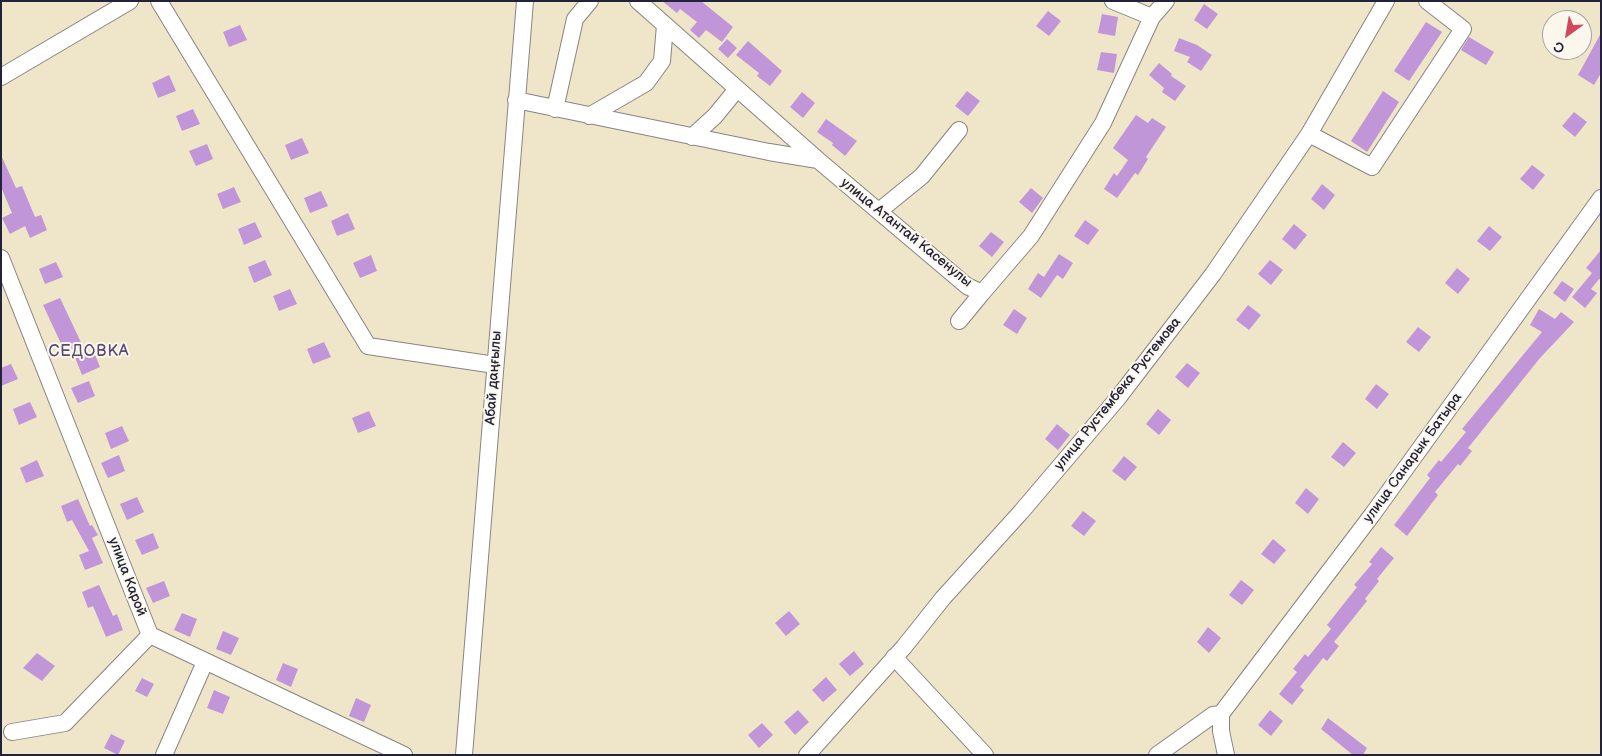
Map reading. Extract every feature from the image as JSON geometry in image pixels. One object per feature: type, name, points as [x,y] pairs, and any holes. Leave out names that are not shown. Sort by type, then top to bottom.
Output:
[{"type":"street","points":[[1,77],[130,1]]},
{"type":"street","points":[[159,1],[368,346],[495,365]]},
{"type":"street","name":"Абай даңғылы","points":[[464,755],[525,1]]},
{"type":"street","points":[[555,108],[575,19],[590,1]]},
{"type":"street","name":"улица Атантай Касенулы","points":[[638,1],[818,160],[967,286],[982,293],[1031,236],[1104,123],[1152,17],[1166,1]]},
{"type":"street","points":[[1113,1],[1152,17]]},
{"type":"street","name":"улица Рустембека Рустемова","points":[[807,755],[894,657],[943,598],[1022,512],[1118,398],[1212,274],[1309,134],[1386,1]]},
{"type":"street","points":[[1309,134],[1372,167],[1462,29],[1427,1]]},
{"type":"street","points":[[589,116],[646,83],[662,62],[665,25]]},
{"type":"street","points":[[692,137],[715,116],[737,88]]},
{"type":"street","points":[[516,100],[692,137],[818,160]]},
{"type":"street","points":[[769,152],[781,143],[782,128]]},
{"type":"street","points":[[879,211],[922,176],[959,130]]},
{"type":"street","name":"улица Санарык Батыра","points":[[1221,714],[1372,515],[1601,198]]},
{"type":"street","name":"улица Карой","points":[[1,258],[150,635]]},
{"type":"street","points":[[959,321],[982,293]]},
{"type":"street","points":[[12,732],[65,723],[150,635],[397,753]]},
{"type":"street","points":[[894,657],[985,755]]},
{"type":"street","points":[[164,755],[205,662]]},
{"type":"street","points":[[1157,755],[1212,715],[1221,714],[1221,731],[1226,755]]},
{"type":"building","points":[[662,1],[701,1],[733,27],[722,42],[706,30],[699,38],[690,30],[697,22],[680,9],[677,13]]},
{"type":"building","points":[[1204,4],[1218,14],[1207,29],[1194,20]]},
{"type":"building","points":[[1048,11],[1061,21],[1049,36],[1036,26]]},
{"type":"building","points":[[1102,14],[1118,17],[1115,36],[1098,33]]},
{"type":"building","points":[[1426,22],[1442,32],[1409,81],[1394,71]]},
{"type":"building","points":[[240,25],[247,40],[229,47],[223,32]]},
{"type":"building","points":[[1601,33],[1601,73],[1594,85],[1578,75],[1586,60],[1592,60],[1592,49]]},
{"type":"building","points":[[1469,37],[1494,52],[1486,65],[1461,50]]},
{"type":"building","points":[[1179,38],[1197,45],[1212,55],[1201,71],[1187,62],[1190,57],[1174,51]]},
{"type":"building","points":[[727,39],[737,48],[728,58],[718,49]]},
{"type":"building","points":[[748,41],[782,71],[770,86],[757,76],[759,73],[736,55]]},
{"type":"building","points":[[1101,52],[1117,54],[1114,73],[1097,70]]},
{"type":"building","points":[[1159,63],[1172,74],[1171,76],[1186,86],[1175,101],[1162,92],[1164,88],[1149,75]]},
{"type":"building","points":[[169,75],[176,91],[158,98],[152,83]]},
{"type":"building","points":[[967,91],[980,101],[968,116],[955,106]]},
{"type":"building","points":[[1383,91],[1399,102],[1367,152],[1351,141]]},
{"type":"building","points":[[802,92],[815,103],[803,118],[790,107]]},
{"type":"building","points":[[193,109],[200,124],[182,131],[176,116]]},
{"type":"building","points":[[1574,112],[1587,122],[1575,137],[1562,126]]},
{"type":"building","points":[[1136,115],[1148,123],[1152,118],[1166,127],[1146,157],[1148,159],[1138,175],[1135,173],[1117,198],[1104,189],[1114,173],[1117,176],[1128,160],[1113,148]]},
{"type":"building","points":[[826,119],[857,141],[845,156],[832,145],[833,143],[817,132]]},
{"type":"building","points":[[302,138],[309,153],[291,160],[285,145]]},
{"type":"building","points":[[207,144],[213,159],[196,166],[189,151]]},
{"type":"building","points":[[1,155],[16,188],[22,186],[35,217],[41,215],[47,230],[30,238],[25,226],[10,234],[2,218],[12,213],[1,187]]},
{"type":"building","points":[[1532,165],[1545,175],[1533,190],[1520,179]]},
{"type":"building","points":[[1322,184],[1335,195],[1324,210],[1311,199]]},
{"type":"building","points":[[234,187],[241,202],[223,209],[217,194]]},
{"type":"building","points":[[1031,188],[1043,198],[1032,213],[1019,202]]},
{"type":"building","points":[[321,191],[328,206],[310,213],[304,198]]},
{"type":"building","points":[[348,213],[355,229],[337,236],[331,221]]},
{"type":"building","points":[[1085,220],[1099,230],[1088,245],[1074,236]]},
{"type":"building","points":[[255,222],[262,237],[244,245],[238,229]]},
{"type":"building","points":[[1294,224],[1307,235],[1295,250],[1282,239]]},
{"type":"building","points":[[1489,226],[1502,237],[1490,251],[1477,241]]},
{"type":"building","points":[[991,232],[1004,242],[992,257],[979,246]]},
{"type":"building","points":[[1601,250],[1601,280],[1599,279],[1591,289],[1597,293],[1585,308],[1572,297],[1592,273],[1586,268]]},
{"type":"building","points":[[1059,254],[1073,263],[1063,279],[1057,275],[1041,298],[1028,289],[1038,273],[1044,277]]},
{"type":"building","points":[[371,255],[377,271],[360,278],[353,263]]},
{"type":"building","points":[[265,260],[272,275],[254,283],[248,267]]},
{"type":"building","points":[[1270,260],[1283,270],[1271,285],[1258,274]]},
{"type":"building","points":[[56,262],[63,277],[45,284],[39,269]]},
{"type":"building","points":[[1457,268],[1470,279],[1458,294],[1445,283]]},
{"type":"building","points":[[1562,281],[1574,289],[1565,302],[1553,293]]},
{"type":"building","points":[[290,289],[297,304],[279,311],[273,296]]},
{"type":"building","points":[[60,298],[87,355],[94,352],[100,367],[82,375],[71,347],[64,350],[43,305]]},
{"type":"building","points":[[1248,305],[1261,315],[1249,330],[1236,320]]},
{"type":"building","points":[[1014,309],[1027,318],[1017,334],[1003,325]]},
{"type":"building","points":[[1539,309],[1555,319],[1561,312],[1574,322],[1540,358],[1468,448],[1472,451],[1460,466],[1458,464],[1435,492],[1438,495],[1407,536],[1394,525],[1430,478],[1427,475],[1439,460],[1441,462],[1466,432],[1462,429],[1542,332],[1530,325]]},
{"type":"building","points":[[1418,327],[1431,337],[1419,352],[1406,342]]},
{"type":"building","points":[[324,342],[331,357],[313,364],[307,349]]},
{"type":"building","points":[[1187,363],[1200,373],[1188,388],[1175,377]]},
{"type":"building","points":[[11,364],[18,379],[1,386],[1,368]]},
{"type":"building","points":[[89,381],[95,396],[78,403],[71,388]]},
{"type":"building","points":[[1376,384],[1389,394],[1377,409],[1365,399]]},
{"type":"building","points":[[30,402],[37,417],[19,425],[13,409]]},
{"type":"building","points":[[1158,409],[1171,420],[1159,435],[1146,424]]},
{"type":"building","points":[[369,411],[376,426],[358,433],[352,418]]},
{"type":"building","points":[[1057,424],[1070,435],[1058,450],[1045,439]]},
{"type":"building","points":[[122,426],[129,441],[111,449],[105,433]]},
{"type":"building","points":[[1343,442],[1356,453],[1344,467],[1331,457]]},
{"type":"building","points":[[119,455],[125,471],[108,478],[101,463]]},
{"type":"building","points":[[1124,456],[1137,467],[1125,481],[1112,471]]},
{"type":"building","points":[[37,460],[44,476],[26,483],[20,468]]},
{"type":"building","points":[[1306,488],[1319,499],[1308,514],[1295,503]]},
{"type":"building","points":[[137,497],[144,512],[127,520],[120,504]]},
{"type":"building","points":[[78,499],[90,526],[92,525],[98,535],[92,538],[103,563],[85,570],[79,555],[89,551],[72,520],[67,522],[61,506]]},
{"type":"building","points":[[1083,511],[1096,521],[1084,536],[1071,526]]},
{"type":"building","points":[[153,533],[159,548],[142,555],[135,540]]},
{"type":"building","points":[[1273,539],[1286,550],[1274,564],[1261,554]]},
{"type":"building","points":[[1381,547],[1394,558],[1377,579],[1379,581],[1365,599],[1367,601],[1334,642],[1339,646],[1327,661],[1323,658],[1300,687],[1304,690],[1292,705],[1279,694],[1297,672],[1293,669],[1305,654],[1308,657],[1331,629],[1327,625],[1357,587],[1354,585],[1372,564],[1369,562]]},
{"type":"building","points":[[1241,580],[1254,590],[1242,605],[1229,595]]},
{"type":"building","points":[[164,581],[170,596],[153,603],[146,588]]},
{"type":"building","points":[[99,585],[113,616],[117,614],[123,630],[106,637],[93,606],[88,608],[82,592]]},
{"type":"building","points":[[789,611],[800,624],[786,636],[775,623]]},
{"type":"building","points":[[182,613],[197,619],[190,637],[174,630]]},
{"type":"building","points":[[1208,627],[1221,638],[1209,653],[1197,642]]},
{"type":"building","points":[[223,631],[239,638],[231,655],[216,649]]},
{"type":"building","points":[[854,651],[864,664],[850,676],[839,664]]},
{"type":"building","points":[[37,653],[55,666],[42,681],[23,668]]},
{"type":"building","points":[[283,663],[298,669],[291,687],[276,680]]},
{"type":"building","points":[[826,677],[837,690],[823,702],[812,690]]},
{"type":"building","points":[[142,678],[154,684],[147,697],[135,691]]},
{"type":"building","points":[[214,690],[230,697],[223,714],[207,708]]},
{"type":"building","points":[[356,698],[371,705],[364,722],[349,716]]},
{"type":"building","points":[[798,710],[809,722],[795,735],[784,722]]},
{"type":"building","points":[[1270,710],[1283,721],[1271,736],[1258,725]]},
{"type":"building","points":[[1328,718],[1367,748],[1363,755],[1353,755],[1321,729]]},
{"type":"building","points":[[762,723],[773,735],[759,748],[748,735]]},
{"type":"building","points":[[111,734],[125,741],[118,755],[104,748]]},
{"type":"district","name":"СЕДОВКА","points":[[89,352]]}]
